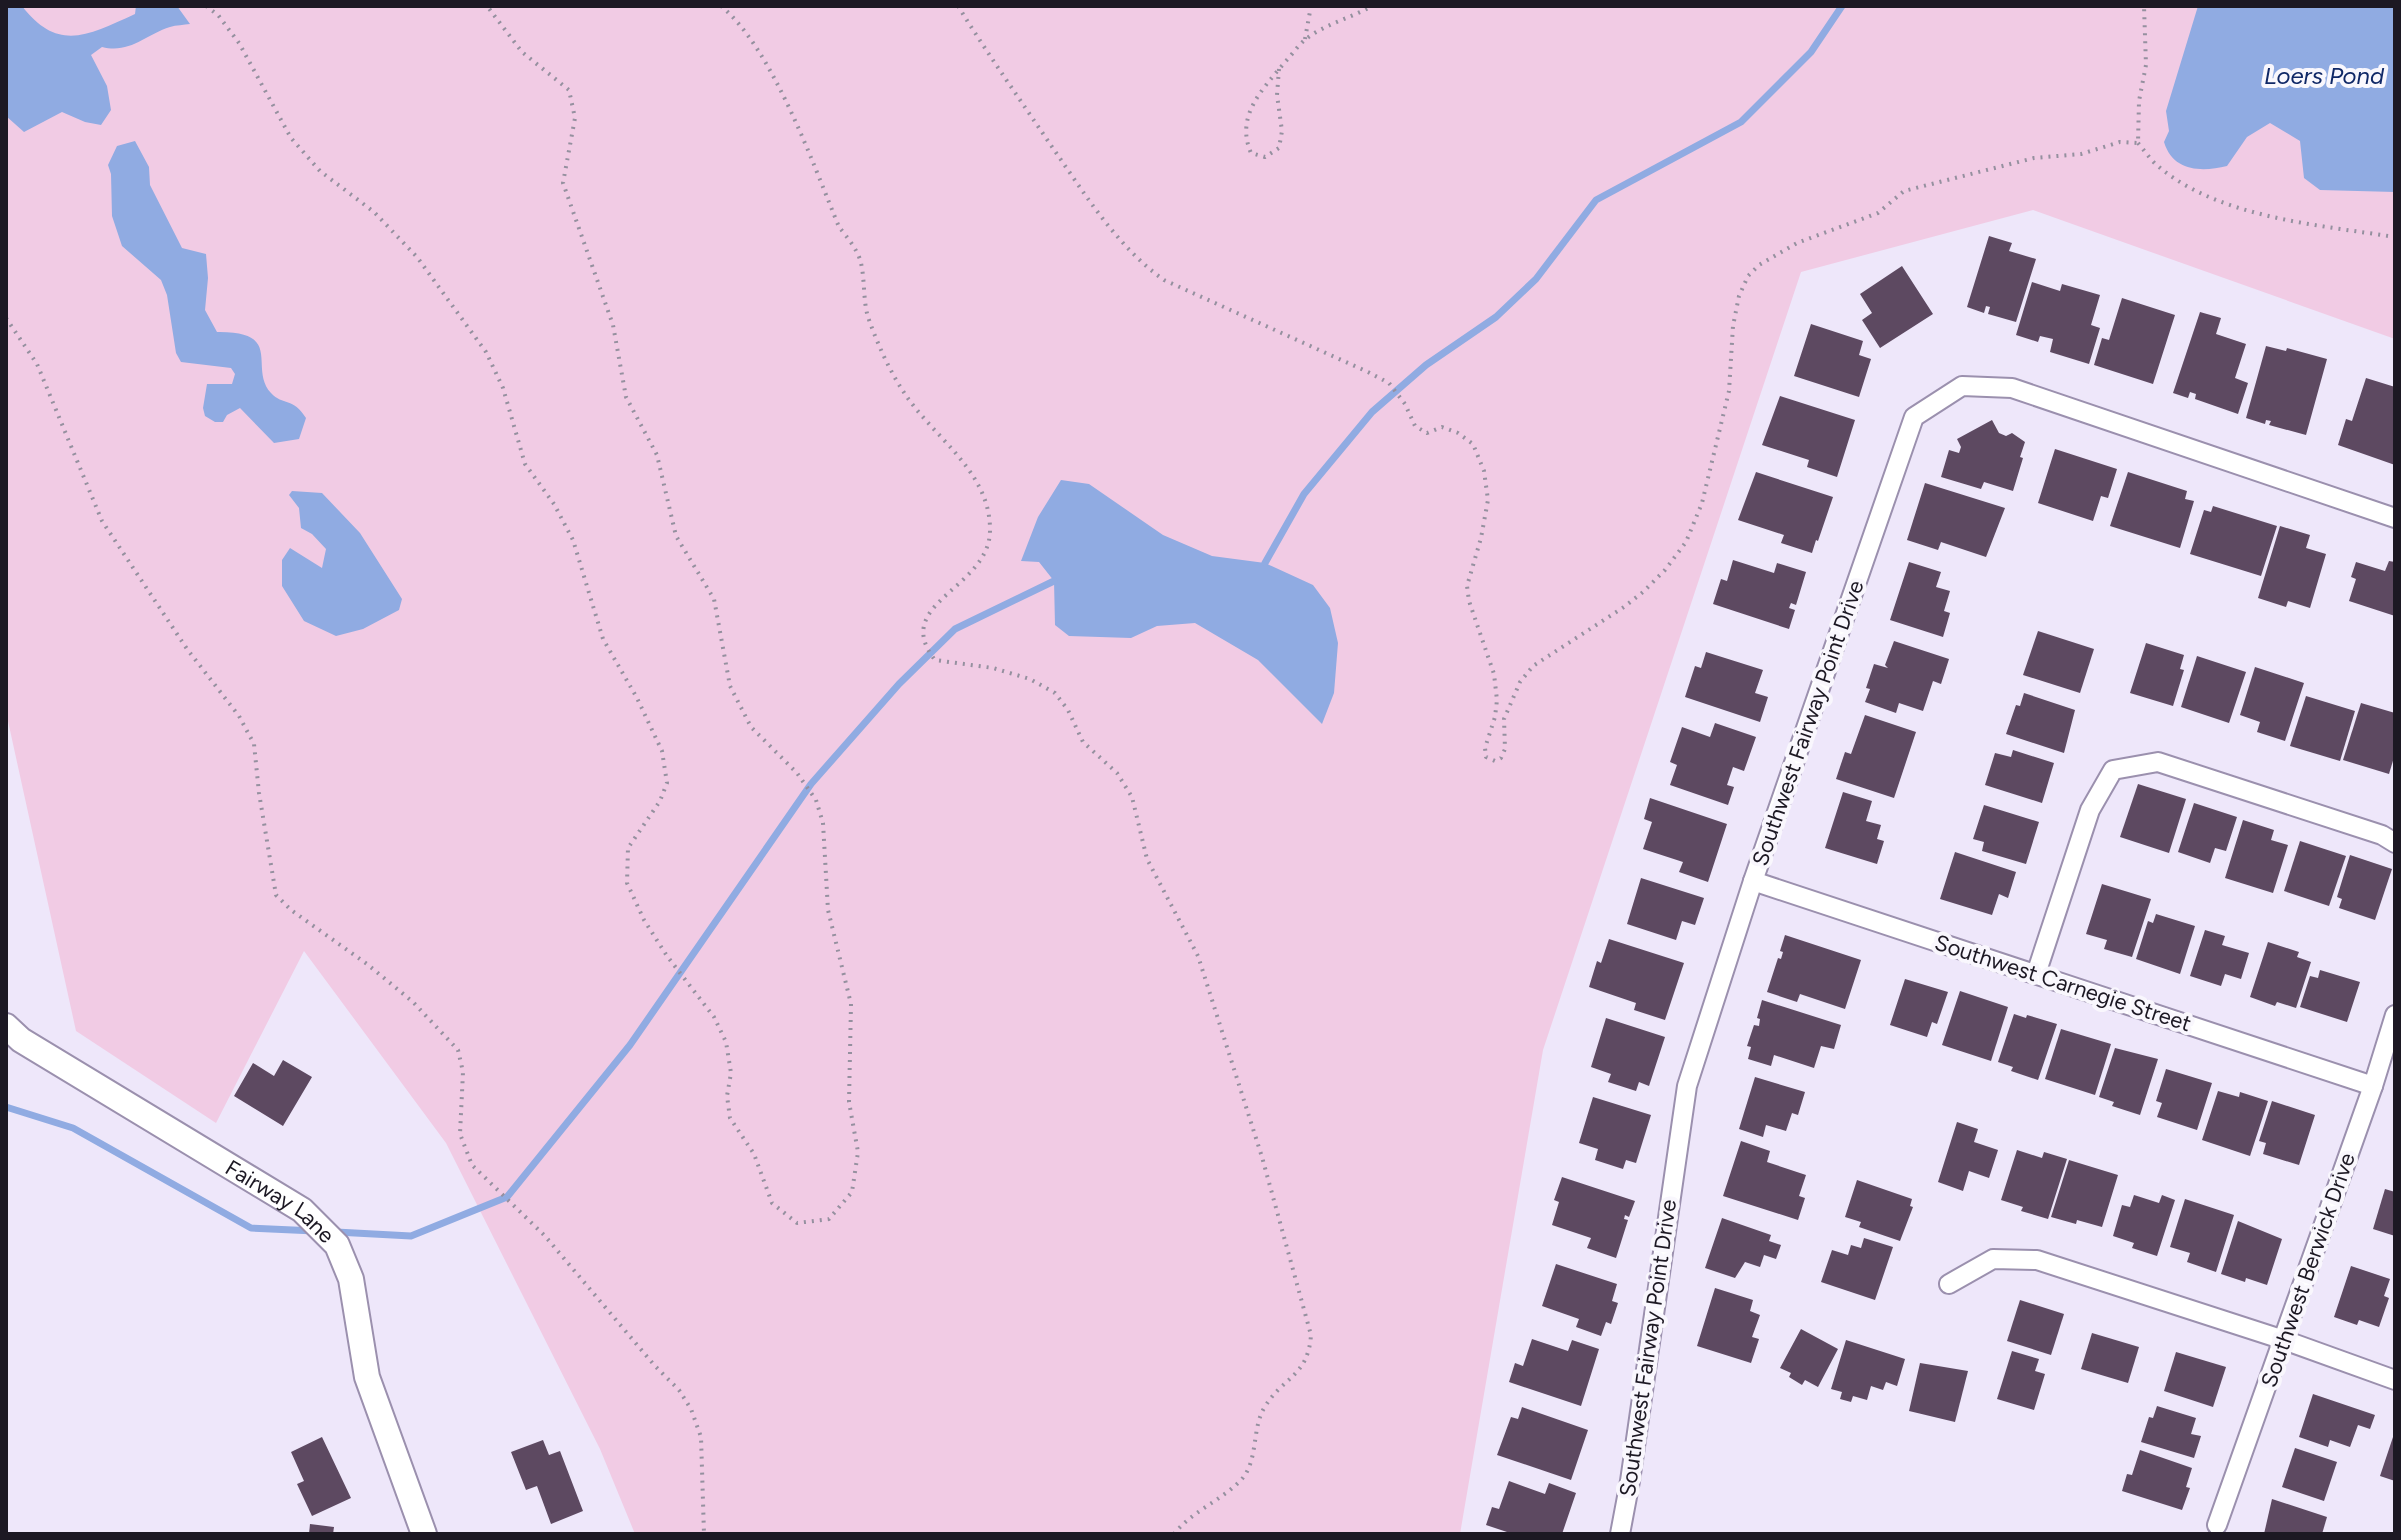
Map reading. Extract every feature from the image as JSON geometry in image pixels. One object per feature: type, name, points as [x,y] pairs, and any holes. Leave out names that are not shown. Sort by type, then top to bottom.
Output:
[{"type":"street","name":"Southwest Fairway Point Drive","points":[[1620,1534],[1687,1086],[1753,881],[1914,417],[1962,386],[2012,388],[2395,518]]},
{"type":"street","points":[[2036,974],[2090,810],[2113,770],[2158,762],[2382,835],[2395,843]]},
{"type":"street","name":"Southwest Carnegie Street","points":[[1753,881],[2373,1086]]},
{"type":"street","name":"Southwest Berwick Drive","points":[[2217,1525],[2373,1086],[2395,1015]]},
{"type":"street","name":"Fairway Lane","points":[[6,1026],[21,1040],[302,1210],[337,1245],[351,1279],[367,1377],[424,1534]]},
{"type":"street","points":[[1949,1284],[1993,1259],[2037,1260],[2284,1340],[2395,1380]]},
{"type":"path","points":[[206,6],[218,15],[239,43],[291,138],[320,171],[374,212],[417,257],[486,352],[503,388],[525,464],[554,504],[573,540],[603,639],[637,698],[662,751],[667,783],[660,801],[628,848],[627,883],[644,920],[667,956],[714,1017],[726,1042],[731,1073],[727,1096],[730,1118],[754,1154],[772,1203],[797,1223],[829,1219],[852,1192],[858,1152],[849,1102],[851,1004],[828,910],[823,823],[816,800],[797,773],[751,727],[730,686],[714,599],[676,536],[657,455],[626,397],[613,325],[563,183],[575,118],[569,90],[522,52],[487,6]]},
{"type":"path","points":[[721,6],[753,44],[791,111],[839,227],[861,262],[868,316],[888,362],[906,395],[977,480],[989,512],[990,535],[982,557],[964,580],[925,617],[921,632],[925,647],[935,660],[993,668],[1030,679],[1055,693],[1068,710],[1083,742],[1117,773],[1132,797],[1147,859],[1198,956],[1262,1157],[1311,1335],[1309,1352],[1303,1367],[1268,1402],[1261,1414],[1248,1470],[1240,1481],[1184,1521],[1174,1534]]},
{"type":"path","points":[[958,6],[993,63],[1084,194],[1142,265],[1176,286],[1389,383],[1405,404],[1415,426],[1427,433],[1442,427],[1458,433],[1473,444],[1484,471],[1488,500],[1467,586],[1469,601],[1494,674],[1495,717],[1485,748],[1486,757],[1495,761],[1501,758],[1505,749],[1504,719],[1520,682],[1533,666],[1643,592],[1686,542],[1702,503],[1729,391],[1733,326],[1739,296],[1748,276],[1759,265],[1797,243],[1878,213],[1904,191],[2034,158],[2081,154],[2120,142],[2138,143]]},
{"type":"path","points":[[1305,39],[1311,6]]},
{"type":"path","points":[[1279,69],[1277,95],[1282,131],[1279,148],[1265,157],[1251,153],[1244,138],[1247,115],[1261,90],[1279,69],[1305,39],[1372,6]]},
{"type":"path","points":[[2144,6],[2146,65],[2139,101],[2138,143],[2157,166],[2204,196],[2268,215],[2395,237]]},
{"type":"path","points":[[6,318],[37,364],[102,521],[179,637],[239,716],[254,744],[276,895],[291,910],[357,956],[413,1002],[458,1050],[463,1072],[460,1134],[472,1165],[545,1236],[679,1390],[691,1409],[701,1437],[704,1534]]},
{"type":"shaded area","points":[[6,6],[2395,6],[2395,339],[2033,210],[1801,272],[1543,1050],[1460,1534],[635,1534],[600,1449],[446,1143],[304,951],[216,1123],[76,1031],[6,712]]},
{"type":"water","points":[[6,6],[22,6],[35,21],[61,35],[75,36],[103,28],[135,14],[136,6],[177,6],[190,24],[161,30],[129,46],[102,47],[91,55],[107,86],[111,110],[101,125],[62,112],[24,132],[6,116]]},
{"type":"water","name":"Loers Pond","points":[[2198,6],[2395,6],[2395,192],[2320,190],[2304,178],[2300,141],[2270,123],[2247,137],[2227,166],[2190,168],[2174,159],[2164,142],[2169,131],[2166,111]]},
{"type":"water","points":[[135,141],[149,167],[150,185],[182,248],[206,254],[208,278],[205,310],[217,332],[238,333],[258,344],[262,373],[271,393],[297,407],[306,418],[299,439],[274,443],[240,408],[227,415],[223,422],[215,422],[205,416],[203,408],[207,384],[232,384],[235,374],[231,368],[181,362],[176,353],[167,295],[161,280],[122,246],[112,216],[108,165],[117,146]]},
{"type":"water","points":[[1061,480],[1089,484],[1163,535],[1212,556],[1265,563],[1313,585],[1330,608],[1338,643],[1334,693],[1322,724],[1258,660],[1195,623],[1157,626],[1131,638],[1069,636],[1055,625],[1054,581],[1039,562],[1021,561],[1038,517]]},
{"type":"water","points":[[292,491],[322,493],[360,533],[402,599],[399,610],[363,629],[336,636],[304,621],[282,586],[282,560],[290,548],[322,568],[326,549],[312,534],[301,528],[299,508],[289,495]]},
{"type":"building","points":[[1989,236],[2012,243],[2009,251],[2036,259],[2016,322],[1988,314],[1990,307],[1986,306],[1984,313],[1967,307]]},
{"type":"building","points":[[1902,266],[1933,314],[1880,348],[1862,320],[1872,313],[1860,294]]},
{"type":"building","points":[[2032,282],[2060,291],[2062,284],[2100,295],[2091,325],[2100,328],[2089,364],[2050,352],[2053,339],[2040,336],[2038,342],[2016,335]]},
{"type":"building","points":[[2122,298],[2175,315],[2153,384],[2094,365],[2102,338],[2109,340]]},
{"type":"building","points":[[2200,312],[2221,318],[2216,334],[2246,344],[2235,378],[2248,383],[2238,414],[2195,399],[2196,394],[2190,392],[2188,398],[2173,393]]},
{"type":"building","points":[[1811,324],[1863,341],[1859,355],[1871,359],[1859,397],[1794,376]]},
{"type":"building","points":[[2266,346],[2286,351],[2287,348],[2327,359],[2306,435],[2269,425],[2271,421],[2266,420],[2265,424],[2246,418]]},
{"type":"building","points":[[2366,378],[2395,387],[2395,465],[2338,445],[2346,419],[2352,421]]},
{"type":"building","points":[[1780,396],[1855,420],[1837,477],[1807,467],[1809,460],[1762,445]]},
{"type":"building","points":[[1992,420],[1999,433],[2006,436],[2012,433],[2025,442],[2013,491],[1984,482],[1981,489],[1941,477],[1949,450],[1959,453],[1961,447],[1957,439]]},
{"type":"building","points":[[2055,449],[2117,469],[2108,498],[2101,496],[2093,521],[2038,503]]},
{"type":"building","points":[[1756,472],[1833,497],[1812,553],[1781,543],[1784,535],[1738,520]]},
{"type":"building","points":[[2128,472],[2187,491],[2185,499],[2194,501],[2180,548],[2110,526]]},
{"type":"building","points":[[1925,483],[2005,508],[1986,557],[1941,542],[1938,550],[1907,540]]},
{"type":"building","points":[[2213,506],[2277,526],[2261,576],[2190,554],[2204,510],[2211,512]]},
{"type":"building","points":[[2280,526],[2310,535],[2306,548],[2326,554],[2310,608],[2288,601],[2286,607],[2258,598]]},
{"type":"building","points":[[1733,560],[1774,573],[1777,563],[1806,572],[1796,605],[1791,603],[1789,608],[1795,610],[1789,629],[1713,604],[1721,579],[1727,581]]},
{"type":"building","points":[[2389,561],[2395,562],[2395,616],[2349,601],[2356,579],[2351,577],[2356,562],[2385,571]]},
{"type":"building","points":[[1909,562],[1941,572],[1936,587],[1950,591],[1944,611],[1950,613],[1943,637],[1890,620]]},
{"type":"building","points":[[2038,631],[2094,649],[2080,693],[2023,675]]},
{"type":"building","points":[[1894,641],[1949,659],[1941,684],[1933,681],[1923,711],[1899,703],[1896,713],[1865,702],[1874,664],[1888,668],[1885,665]]},
{"type":"building","points":[[2146,643],[2184,655],[2180,669],[2184,670],[2173,706],[2130,693]]},
{"type":"building","points":[[1706,652],[1763,670],[1755,693],[1768,697],[1760,722],[1685,697],[1695,666],[1701,668]]},
{"type":"building","points":[[2197,656],[2246,672],[2229,723],[2181,707]]},
{"type":"building","points":[[2255,667],[2304,683],[2285,741],[2257,732],[2260,722],[2240,715]]},
{"type":"building","points":[[2024,693],[2075,710],[2064,753],[2006,734],[2016,705],[2020,706]]},
{"type":"building","points":[[2306,696],[2355,711],[2340,761],[2290,746]]},
{"type":"building","points":[[2361,703],[2395,713],[2395,754],[2389,774],[2343,760]]},
{"type":"building","points":[[1865,715],[1916,732],[1894,798],[1836,779],[1845,752],[1851,754]]},
{"type":"building","points":[[1715,723],[1756,737],[1744,771],[1733,767],[1727,785],[1734,787],[1728,805],[1670,785],[1677,765],[1670,762],[1682,727],[1710,737]]},
{"type":"building","points":[[2013,750],[2054,763],[2042,803],[1985,785],[1995,753],[2011,757]]},
{"type":"building","points":[[2138,784],[2186,799],[2169,853],[2120,837]]},
{"type":"building","points":[[1843,792],[1872,801],[1866,821],[1881,825],[1877,839],[1884,841],[1877,864],[1825,848]]},
{"type":"building","points":[[1650,798],[1727,824],[1708,882],[1679,872],[1683,862],[1643,849],[1652,822],[1644,819]]},
{"type":"building","points":[[2194,803],[2237,817],[2226,851],[2215,848],[2210,863],[2178,852]]},
{"type":"building","points":[[1984,805],[2039,822],[2026,864],[1982,851],[1984,842],[1973,839]]},
{"type":"building","points":[[2243,820],[2274,830],[2271,840],[2288,845],[2273,893],[2225,878]]},
{"type":"building","points":[[2300,841],[2346,856],[2329,906],[2284,891]]},
{"type":"building","points":[[1955,852],[2016,872],[2008,898],[1999,894],[1992,915],[1940,899]]},
{"type":"building","points":[[2350,855],[2392,869],[2375,920],[2339,908],[2342,899],[2337,897]]},
{"type":"building","points":[[1641,878],[1704,898],[1695,925],[1682,921],[1676,940],[1627,924]]},
{"type":"building","points":[[2102,884],[2151,899],[2132,957],[2104,949],[2107,940],[2086,934]]},
{"type":"building","points":[[2156,914],[2195,926],[2180,974],[2136,959],[2148,921],[2153,923]]},
{"type":"building","points":[[2205,930],[2225,936],[2222,945],[2249,953],[2241,979],[2225,974],[2221,986],[2190,976]]},
{"type":"building","points":[[1785,935],[1861,960],[1845,1009],[1800,994],[1797,1002],[1767,992],[1778,958],[1781,959]]},
{"type":"building","points":[[1609,939],[1684,963],[1665,1020],[1634,1010],[1636,1003],[1589,987],[1597,961],[1601,963]]},
{"type":"building","points":[[2268,942],[2299,952],[2297,957],[2311,962],[2296,1008],[2277,1002],[2275,1006],[2250,997]]},
{"type":"building","points":[[2320,970],[2360,982],[2347,1022],[2300,1007],[2310,976],[2318,978]]},
{"type":"building","points":[[1905,979],[1948,992],[1937,1024],[1932,1022],[1927,1037],[1890,1025]]},
{"type":"building","points":[[1960,991],[2008,1007],[1991,1061],[1942,1045]]},
{"type":"building","points":[[1762,1000],[1841,1025],[1834,1049],[1821,1046],[1814,1068],[1774,1055],[1771,1066],[1748,1059],[1751,1047],[1747,1046],[1754,1025],[1759,1026],[1760,1019],[1757,1018]]},
{"type":"building","points":[[2014,1014],[2057,1024],[2038,1080],[2011,1071],[2013,1067],[1998,1062]]},
{"type":"building","points":[[1606,1018],[1665,1037],[1649,1086],[1639,1082],[1636,1091],[1608,1082],[1611,1074],[1591,1067]]},
{"type":"building","points":[[2061,1029],[2111,1044],[2095,1095],[2045,1079]]},
{"type":"building","points":[[2115,1048],[2158,1059],[2140,1115],[2112,1106],[2114,1102],[2099,1097]]},
{"type":"building","points":[[283,1060],[312,1077],[283,1126],[234,1096],[253,1063],[274,1076]]},
{"type":"building","points":[[2166,1069],[2212,1083],[2197,1130],[2157,1117],[2162,1103],[2156,1101]]},
{"type":"building","points":[[1755,1077],[1805,1092],[1798,1115],[1792,1113],[1786,1131],[1766,1125],[1763,1137],[1739,1129]]},
{"type":"building","points":[[2218,1091],[2239,1097],[2240,1092],[2268,1101],[2250,1156],[2202,1140]]},
{"type":"building","points":[[1593,1097],[1651,1115],[1636,1163],[1626,1160],[1623,1169],[1595,1160],[1598,1149],[1579,1143]]},
{"type":"building","points":[[2272,1101],[2315,1115],[2299,1165],[2263,1154],[2266,1143],[2259,1141]]},
{"type":"building","points":[[1957,1122],[1978,1129],[1974,1142],[1998,1150],[1989,1178],[1969,1171],[1963,1191],[1938,1182]]},
{"type":"building","points":[[1741,1141],[1770,1151],[1767,1162],[1806,1175],[1799,1196],[1805,1198],[1798,1220],[1723,1196]]},
{"type":"building","points":[[2017,1150],[2042,1158],[2044,1152],[2067,1159],[2048,1219],[2021,1211],[2023,1207],[2001,1200]]},
{"type":"building","points":[[2069,1160],[2118,1175],[2102,1227],[2051,1217]]},
{"type":"building","points":[[1562,1177],[1635,1201],[1629,1217],[1625,1215],[1624,1219],[1628,1220],[1616,1258],[1587,1248],[1591,1238],[1552,1225],[1559,1202],[1554,1200]]},
{"type":"building","points":[[1857,1180],[1912,1199],[1910,1206],[1913,1207],[1900,1241],[1859,1227],[1861,1222],[1845,1217]]},
{"type":"building","points":[[2385,1189],[2395,1192],[2395,1236],[2373,1229]]},
{"type":"building","points":[[2134,1195],[2159,1203],[2162,1195],[2175,1200],[2157,1256],[2132,1248],[2134,1243],[2113,1236],[2122,1205],[2130,1207]]},
{"type":"building","points":[[2185,1199],[2234,1215],[2216,1272],[2187,1262],[2190,1253],[2170,1247]]},
{"type":"building","points":[[1722,1218],[1771,1235],[1769,1241],[1781,1245],[1776,1259],[1764,1255],[1760,1267],[1745,1262],[1735,1278],[1705,1268]]},
{"type":"building","points":[[2238,1221],[2282,1239],[2267,1285],[2221,1274]]},
{"type":"building","points":[[1864,1238],[1893,1247],[1875,1300],[1821,1282],[1832,1250],[1848,1255],[1851,1245],[1861,1248]]},
{"type":"building","points":[[1556,1264],[1617,1284],[1612,1301],[1618,1303],[1611,1324],[1606,1322],[1601,1336],[1576,1327],[1579,1319],[1542,1306]]},
{"type":"building","points":[[2351,1266],[2390,1279],[2384,1296],[2389,1298],[2379,1327],[2359,1320],[2357,1325],[2334,1317]]},
{"type":"building","points":[[1715,1288],[1753,1300],[1750,1311],[1760,1315],[1752,1337],[1759,1339],[1751,1363],[1697,1346]]},
{"type":"building","points":[[2020,1300],[2064,1314],[2051,1355],[2007,1341]]},
{"type":"building","points":[[1801,1329],[1838,1349],[1818,1387],[1805,1380],[1802,1385],[1789,1377],[1791,1373],[1780,1368]]},
{"type":"building","points":[[2092,1333],[2139,1347],[2128,1383],[2081,1369]]},
{"type":"building","points":[[1532,1339],[1568,1351],[1572,1340],[1599,1349],[1581,1406],[1509,1382],[1515,1363],[1523,1366]]},
{"type":"building","points":[[1846,1340],[1905,1359],[1897,1386],[1886,1382],[1883,1390],[1871,1386],[1867,1400],[1853,1396],[1851,1402],[1840,1399],[1842,1392],[1831,1389]]},
{"type":"building","points":[[2012,1351],[2039,1359],[2035,1371],[2045,1374],[2034,1410],[1997,1399]]},
{"type":"building","points":[[2176,1352],[2226,1367],[2213,1407],[2164,1391]]},
{"type":"building","points":[[1920,1363],[1968,1371],[1955,1422],[1909,1411]]},
{"type":"building","points":[[2313,1394],[2375,1415],[2370,1429],[2358,1425],[2350,1447],[2330,1440],[2328,1447],[2299,1437]]},
{"type":"building","points":[[2157,1406],[2196,1418],[2191,1434],[2201,1436],[2194,1458],[2141,1442],[2149,1417],[2153,1418]]},
{"type":"building","points":[[1522,1407],[1588,1430],[1571,1480],[1497,1455],[1511,1417],[1518,1419]]},
{"type":"building","points":[[322,1437],[351,1498],[312,1516],[297,1484],[304,1481],[291,1452]]},
{"type":"building","points":[[2395,1437],[2395,1481],[2380,1476]]},
{"type":"building","points":[[543,1440],[549,1455],[560,1451],[583,1511],[551,1524],[537,1486],[526,1490],[511,1452]]},
{"type":"building","points":[[2295,1448],[2337,1462],[2324,1501],[2282,1487]]},
{"type":"building","points":[[2140,1450],[2192,1468],[2186,1487],[2190,1488],[2182,1510],[2122,1491],[2127,1474],[2132,1475]]},
{"type":"building","points":[[1509,1481],[1545,1494],[1549,1483],[1576,1493],[1562,1534],[1513,1534],[1486,1525],[1492,1507],[1499,1509]]},
{"type":"building","points":[[2272,1499],[2327,1517],[2322,1534],[2264,1534]]},
{"type":"building","points":[[310,1524],[334,1527],[333,1534],[309,1534]]},
{"type":"waterway","points":[[1265,563],[1304,494],[1372,412],[1426,365],[1496,317],[1536,279],[1596,200],[1741,122],[1811,52],[1842,6]]},
{"type":"waterway","points":[[336,1232],[411,1236],[507,1197],[630,1045],[811,784],[899,684],[955,629],[1054,581]]},
{"type":"waterway","points":[[6,1107],[73,1128],[251,1228],[315,1231]]}]
